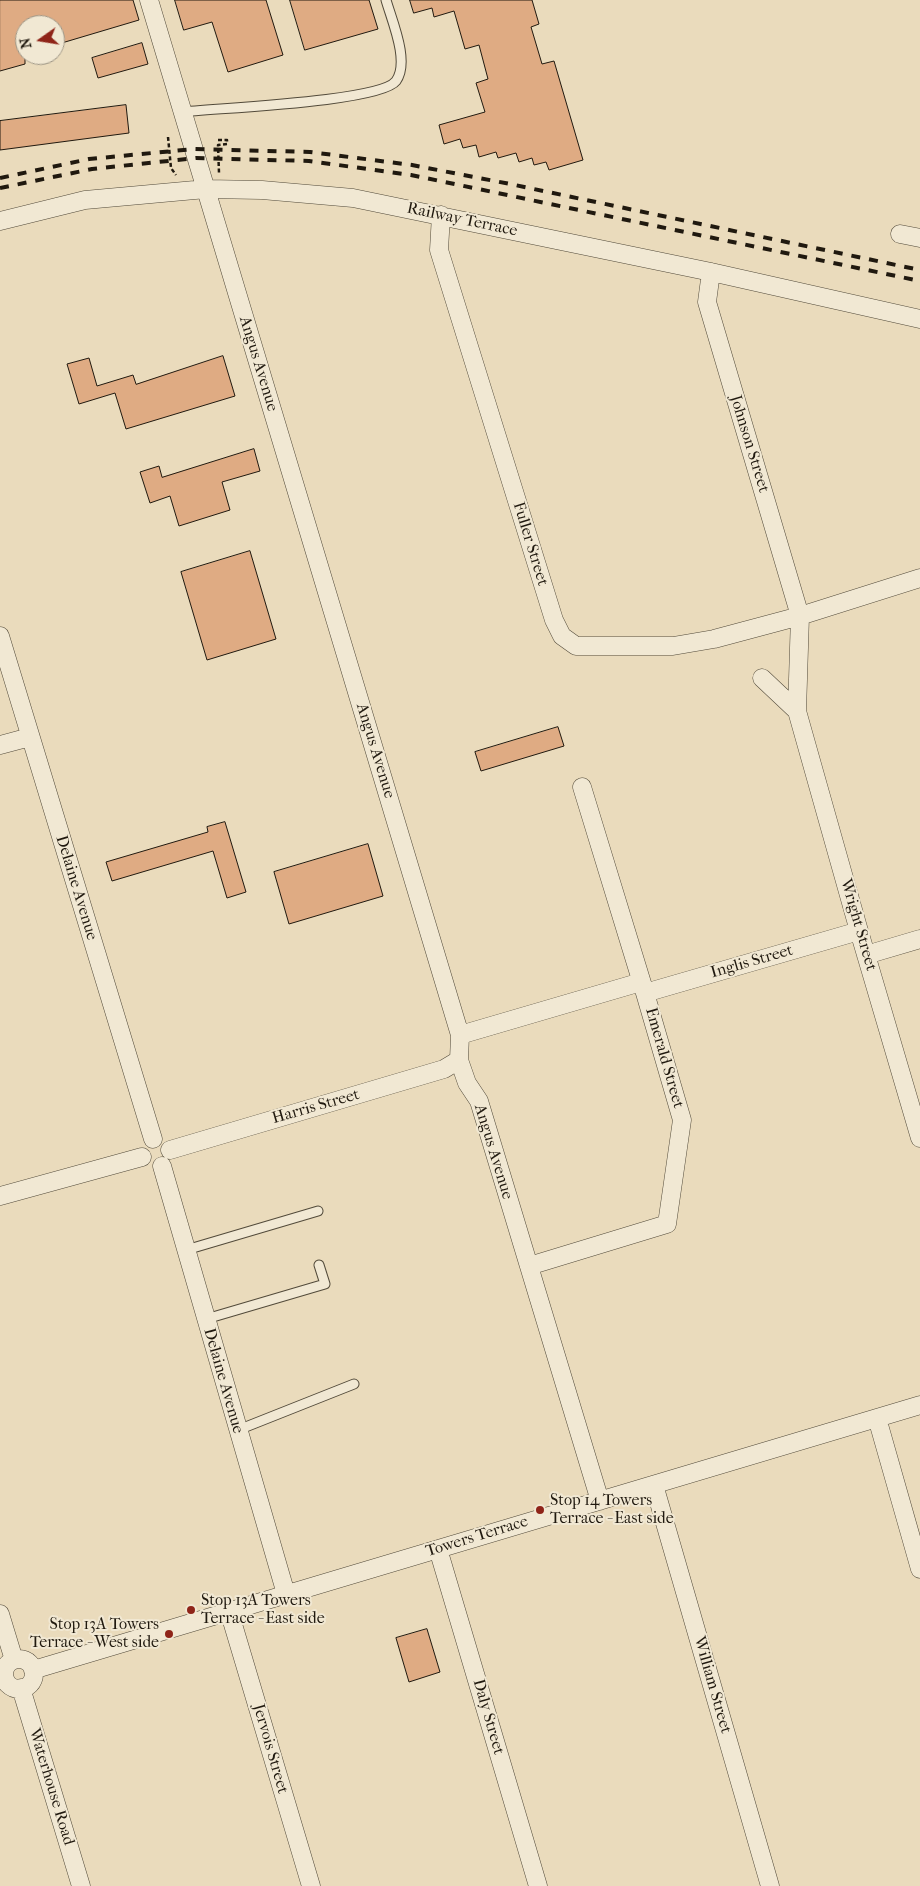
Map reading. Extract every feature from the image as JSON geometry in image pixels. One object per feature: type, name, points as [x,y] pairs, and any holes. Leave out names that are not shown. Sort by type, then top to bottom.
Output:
[{"type":"street","name":"Angus Avenue","points":[[149,0],[460,1035],[459,1060],[467,1083],[478,1101],[600,1501]]},
{"type":"street","name":"Railway Terrace","points":[[0,221],[85,200],[206,188],[262,190],[353,198],[712,272],[920,319]]},
{"type":"street","name":"Fuller Street","points":[[441,215],[439,250],[554,620],[562,636],[576,646],[674,646],[714,639],[800,616],[920,578]]},
{"type":"street","points":[[900,234],[920,238]]},
{"type":"street","name":"Johnson Street","points":[[712,272],[707,302],[800,616]]},
{"type":"street","name":"Wright Street","points":[[800,616],[797,711],[920,1138]]},
{"type":"street","name":"Delaine Avenue","points":[[0,636],[153,1139]]},
{"type":"street","points":[[762,678],[797,711]]},
{"type":"street","points":[[0,745],[30,737]]},
{"type":"street","name":"Emerald Street","points":[[529,1266],[667,1224],[682,1120],[582,786]]},
{"type":"street","name":"Inglis Street","points":[[460,1035],[859,931]]},
{"type":"street","points":[[866,955],[920,939]]},
{"type":"street","name":"Harris Street","points":[[170,1150],[444,1069],[459,1060]]},
{"type":"street","points":[[153,1139],[161,1139],[170,1150],[169,1160],[162,1166],[152,1167],[142,1157],[143,1147],[153,1139]]},
{"type":"street","points":[[0,1196],[142,1157]]},
{"type":"street","name":"Delaine Avenue","points":[[162,1166],[286,1594]]},
{"type":"street","name":"Towers Terrace","points":[[33,1670],[920,1405]]},
{"type":"street","points":[[877,1418],[920,1568]]},
{"type":"street","name":"William Street","points":[[654,1485],[770,1886]]},
{"type":"street","name":"Daly Street","points":[[438,1549],[538,1886]]},
{"type":"street","name":"Jervois Street","points":[[230,1611],[311,1886]]},
{"type":"street","points":[[0,1614],[14,1660]]},
{"type":"street","points":[[14,1660],[28,1662],[33,1670],[32,1680],[26,1687],[11,1686],[3,1679],[6,1668],[14,1660]]},
{"type":"street","name":"Waterhouse Road","points":[[21,1688],[81,1886]]},
{"type":"lane","points":[[182,112],[310,102],[350,96],[389,86],[396,81],[401,61],[386,0]]},
{"type":"lane","points":[[186,1250],[318,1211]]},
{"type":"lane","points":[[206,1319],[325,1284],[319,1265]]},
{"type":"lane","points":[[238,1430],[354,1384]]},
{"type":"path","points":[[168,137],[171,168],[178,179]]},
{"type":"path","points":[[218,140],[227,140],[227,144],[218,145],[219,177]]},
{"type":"building","points":[[0,0],[133,0],[139,20],[65,42],[65,15],[15,15],[15,65],[21,65],[0,71]]},
{"type":"building","points":[[175,0],[266,0],[283,55],[228,72],[212,22],[184,30]]},
{"type":"building","points":[[290,0],[369,0],[378,29],[305,50]]},
{"type":"building","points":[[410,0],[532,0],[539,24],[531,27],[542,64],[554,61],[583,160],[549,170],[546,162],[534,165],[532,158],[519,162],[516,153],[498,158],[496,152],[479,157],[476,145],[463,148],[460,139],[444,144],[439,125],[485,112],[476,83],[488,79],[479,45],[465,49],[454,11],[434,17],[432,8],[414,13]]},
{"type":"building","points":[[142,43],[148,64],[98,78],[92,58]]},
{"type":"building","points":[[126,105],[129,133],[0,150],[0,121]]},
{"type":"building","points":[[223,356],[235,396],[126,429],[115,393],[79,404],[67,364],[89,358],[97,386],[133,375],[136,384]]},
{"type":"building","points":[[254,449],[260,471],[222,482],[230,510],[179,526],[170,496],[150,503],[140,472],[159,466],[162,477]]},
{"type":"building","points":[[250,551],[276,639],[207,660],[181,572]]},
{"type":"building","points":[[558,727],[564,746],[481,771],[475,752]]},
{"type":"building","points":[[225,822],[246,892],[227,898],[213,851],[112,881],[106,862],[208,832],[207,827]]},
{"type":"building","points":[[368,844],[383,896],[289,924],[274,872]]},
{"type":"building","points":[[427,1629],[440,1672],[409,1682],[396,1638]]},
{"type":"railway","points":[[0,178],[89,159],[194,149],[310,152],[412,165],[920,270]]},
{"type":"railway","points":[[0,188],[92,169],[196,158],[309,161],[411,175],[920,281]]},
{"type":"place","name":"Stop 14 Towers Terrace - East side","points":[[540,1510]]},
{"type":"place","name":"Stop 13A Towers Terrace - East side","points":[[191,1610]]},
{"type":"place","name":"Stop 13A Towers Terrace - West side","points":[[169,1634]]}]
